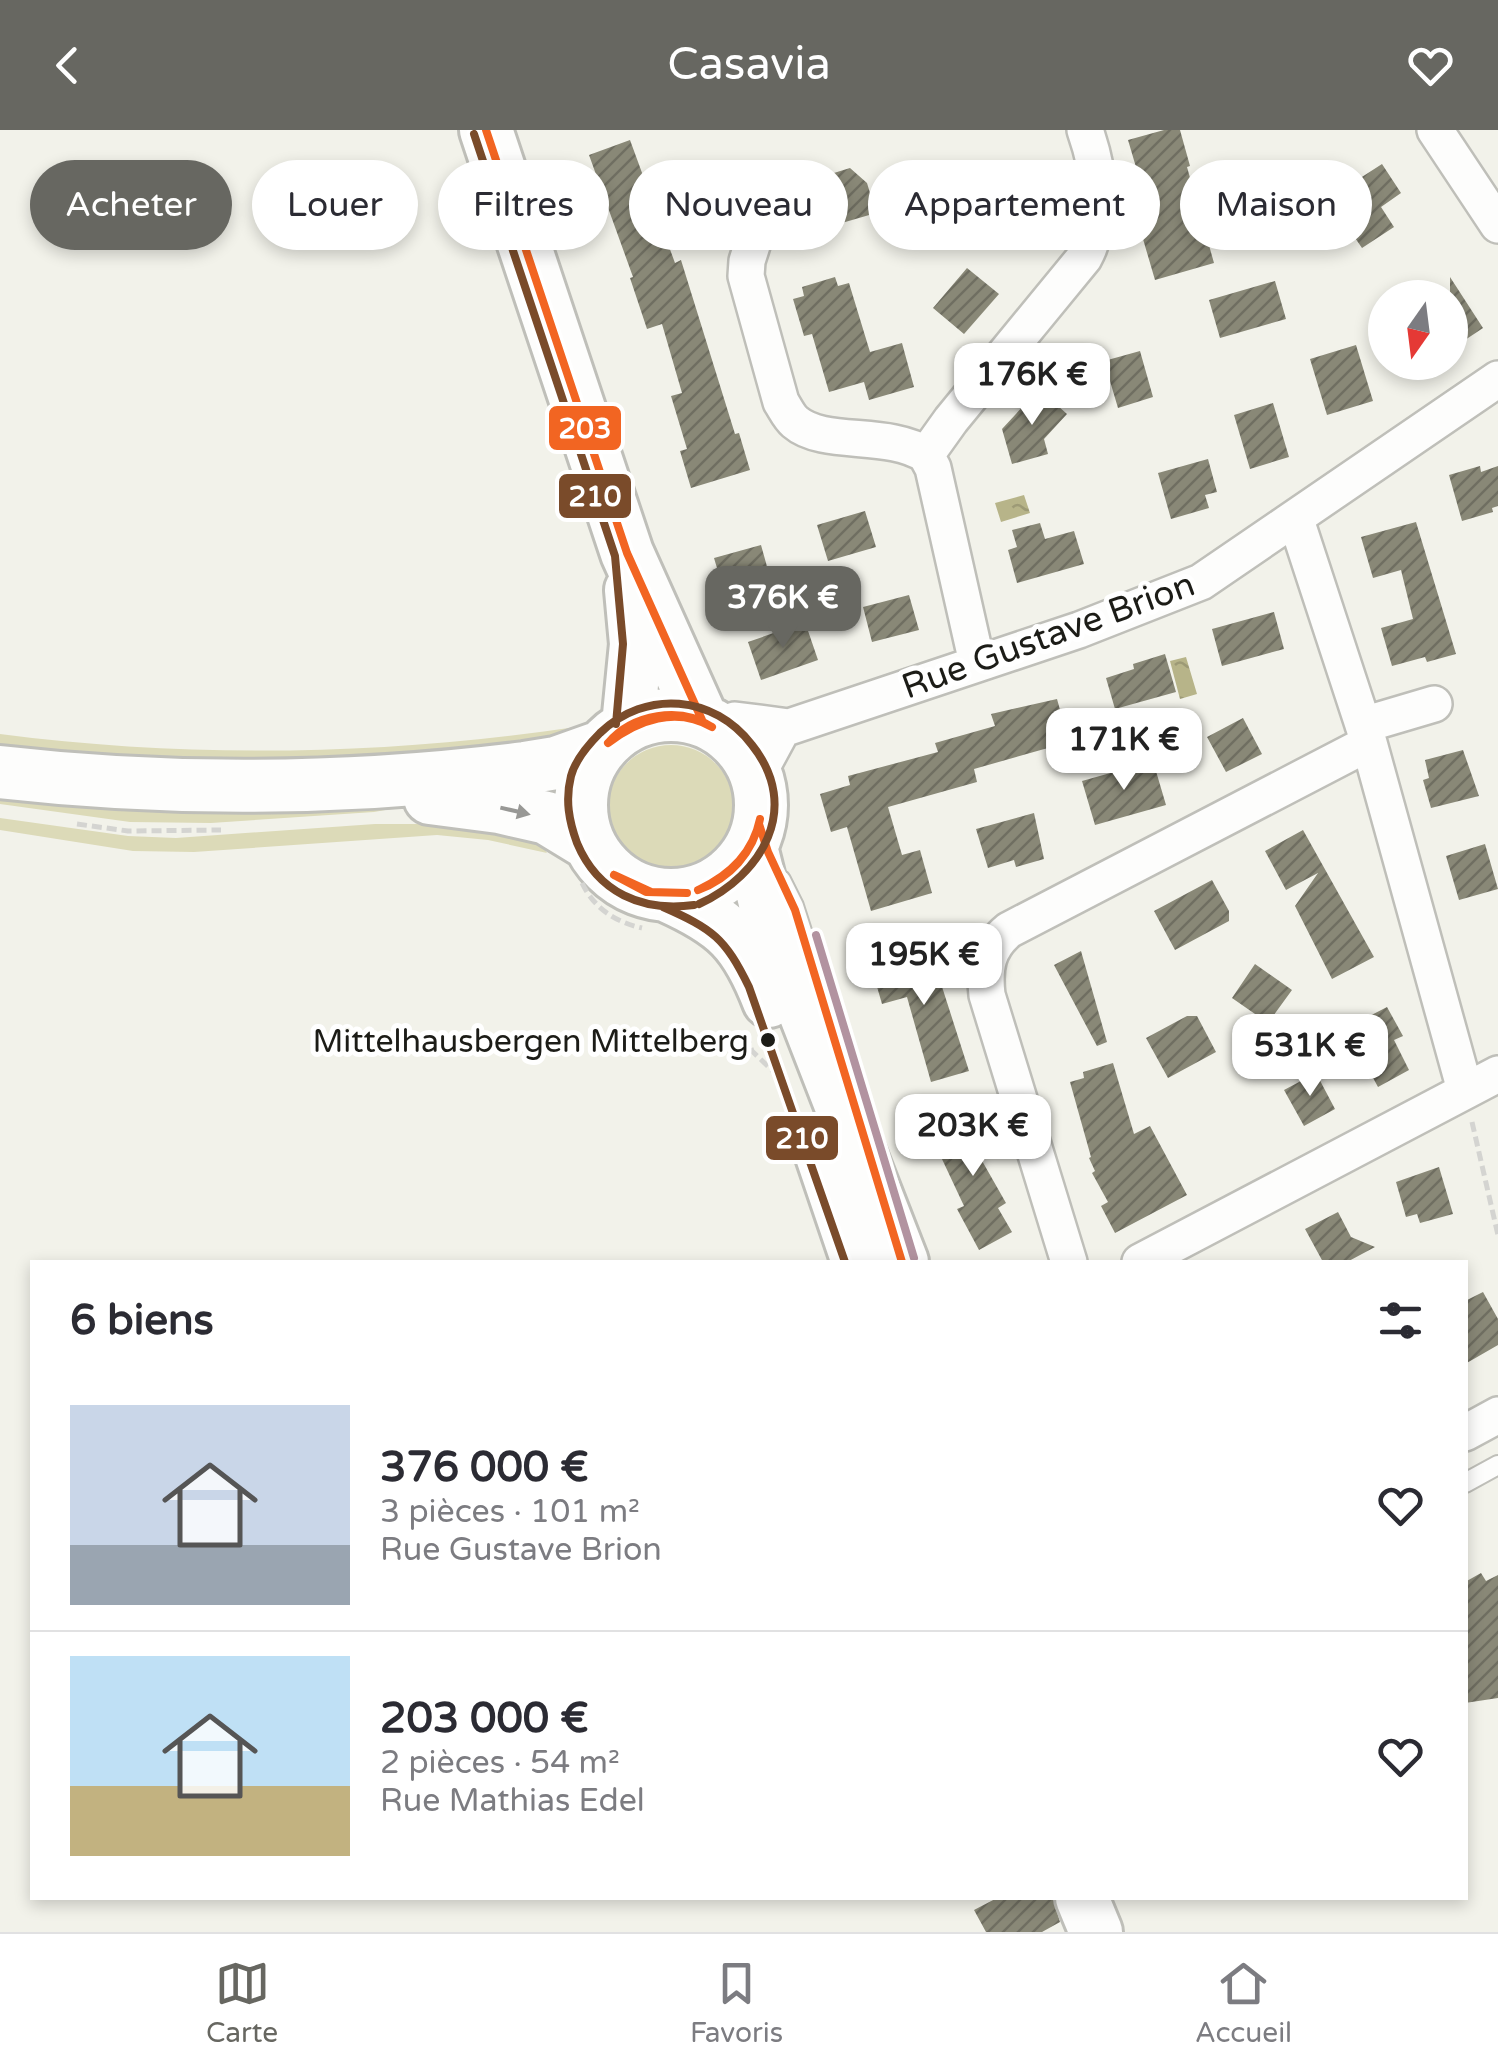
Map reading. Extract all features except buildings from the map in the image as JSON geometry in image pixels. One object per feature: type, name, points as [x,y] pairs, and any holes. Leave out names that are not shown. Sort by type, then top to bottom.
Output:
[{"type":"main road","points":[[486,130],[628,554],[712,726]]},
{"type":"main road","points":[[584,861],[581,793],[588,769],[614,736],[636,644],[628,554]]},
{"type":"main road","points":[[0,772],[176,786],[314,787],[556,763],[652,716],[677,715],[712,726],[743,751],[770,923],[886,1259]]},
{"type":"main road","points":[[314,787],[499,807],[548,818],[584,861],[602,864],[620,881],[643,892],[662,912],[700,910],[739,939],[886,1259]]},
{"type":"main road","points":[[662,912],[717,883],[736,868],[756,816]]},
{"type":"main road","points":[[1086,1900],[1097,1932]]},
{"type":"street","points":[[926,455],[1092,243],[1097,227],[1098,187],[1085,130]]},
{"type":"street","points":[[1434,130],[1498,225]]},
{"type":"street","points":[[751,250],[746,276],[781,402],[792,420],[810,431],[902,443],[926,455],[933,468],[978,663]]},
{"type":"street","name":"Rue Gustave Brion","points":[[712,726],[734,720],[783,728],[1079,630],[1201,582],[1498,379]]},
{"type":"street","points":[[1296,520],[1366,734],[1465,1090]]},
{"type":"street","points":[[1067,1260],[986,995],[985,976],[992,948],[1009,930],[1366,734],[1434,704]]},
{"type":"street","points":[[756,816],[783,728]]},
{"type":"street","points":[[1144,1260],[1498,1074]]},
{"type":"street","points":[[1468,1431],[1498,1415]]},
{"type":"lane","points":[[1468,1481],[1498,1465]]},
{"type":"path","points":[[584,861],[587,894],[609,915],[639,928],[662,912]]},
{"type":"path","points":[[741,1018],[752,1052],[779,1077],[790,1114]]},
{"type":"path","points":[[1465,1090],[1498,1235]]},
{"type":"shaded area","points":[[576,727],[578,734],[534,744],[243,766],[0,750],[0,734],[144,747],[288,750],[432,743]]},
{"type":"shaded area","points":[[671,745],[695,750],[715,764],[729,784],[734,808],[729,832],[715,852],[695,866],[671,871],[647,866],[627,852],[613,832],[608,808],[613,784],[627,764],[647,750]]},
{"type":"shaded area","points":[[0,786],[284,803],[408,806],[374,812],[211,823],[130,822],[0,804]]},
{"type":"shaded area","points":[[0,818],[128,836],[176,838],[375,824],[457,824],[537,838],[547,853],[488,840],[437,835],[194,852],[133,851],[0,830]]},
{"type":"water","points":[[1024,495],[1030,513],[1001,522],[995,503]]},
{"type":"water","points":[[1186,657],[1197,694],[1180,699],[1170,661]]},
{"type":"transit line","name":"203","points":[[486,130],[627,553],[702,720]]},
{"type":"transit line","name":"210","points":[[474,134],[615,556],[623,644],[616,724]]},
{"type":"transit line","name":"210","points":[[694,905],[640,902],[610,886],[586,860],[570,818],[571,776],[587,747],[618,719],[658,704],[699,708],[736,728],[767,769],[774,792],[774,815],[757,858],[741,876],[699,904]]},
{"type":"transit line","name":"203","points":[[608,743],[630,725],[657,716],[686,717],[712,727]]},
{"type":"transit line","name":"203","points":[[608,743],[658,718],[685,717],[712,727]]},
{"type":"transit line","name":"203","points":[[698,890],[738,862],[752,842],[760,819]]},
{"type":"transit line","name":"203","points":[[698,890],[720,879],[738,863],[752,843],[760,819]]},
{"type":"transit line","name":"203","points":[[759,824],[795,910],[901,1260]]},
{"type":"transit line","name":"203","points":[[614,875],[651,892],[687,893]]},
{"type":"transit line","name":"203","points":[[614,875],[646,892],[687,893]]},
{"type":"transit line","name":"210","points":[[663,907],[716,937],[749,987],[844,1260]]},
{"type":"transit line","points":[[816,935],[914,1258]]},
{"type":"place","name":"Mittelhausbergen Mittelberg","points":[[768,1040]]}]
